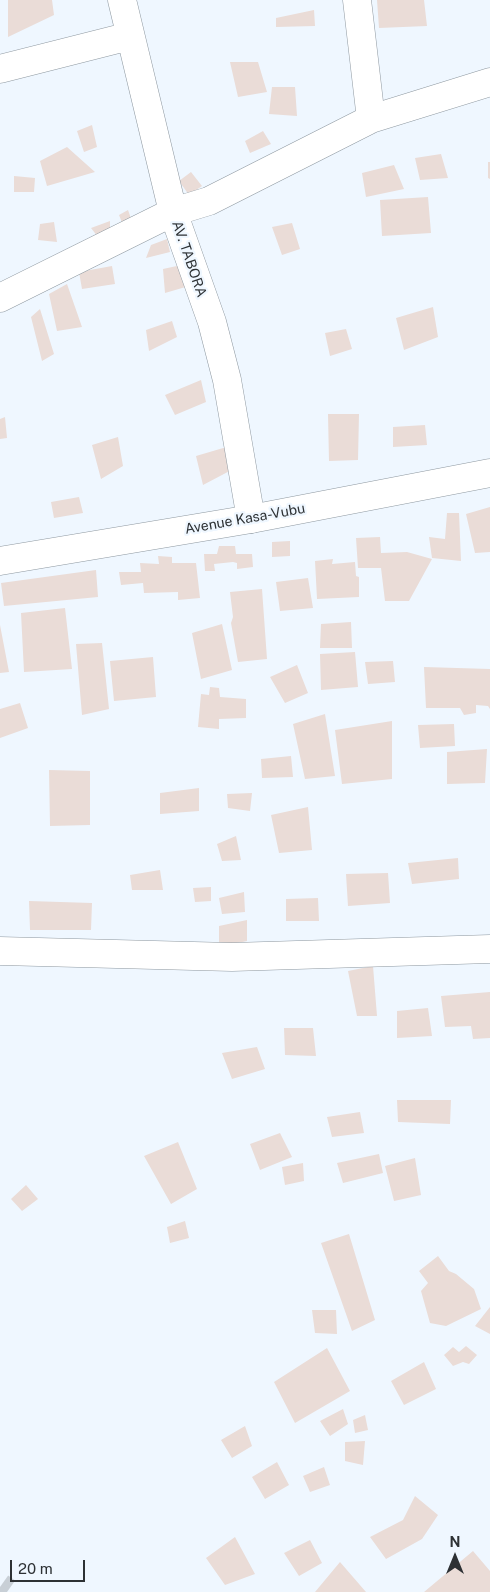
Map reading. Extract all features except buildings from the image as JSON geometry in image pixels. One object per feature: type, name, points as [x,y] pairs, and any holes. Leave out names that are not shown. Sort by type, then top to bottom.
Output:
[{"type":"main road","name":"AV. TABORA","points":[[122,0],[173,212],[212,322],[227,380],[251,520]]},
{"type":"main road","points":[[357,0],[371,118]]},
{"type":"main road","points":[[0,68],[130,36]]},
{"type":"main road","points":[[0,298],[173,212],[209,201],[371,118],[490,82]]},
{"type":"main road","name":"Avenue Kasa-Vubu","points":[[0,561],[251,520],[490,473]]},
{"type":"main road","points":[[0,951],[232,956],[490,949]]},
{"type":"tunnel","points":[[0,1587],[7,1592]]}]
